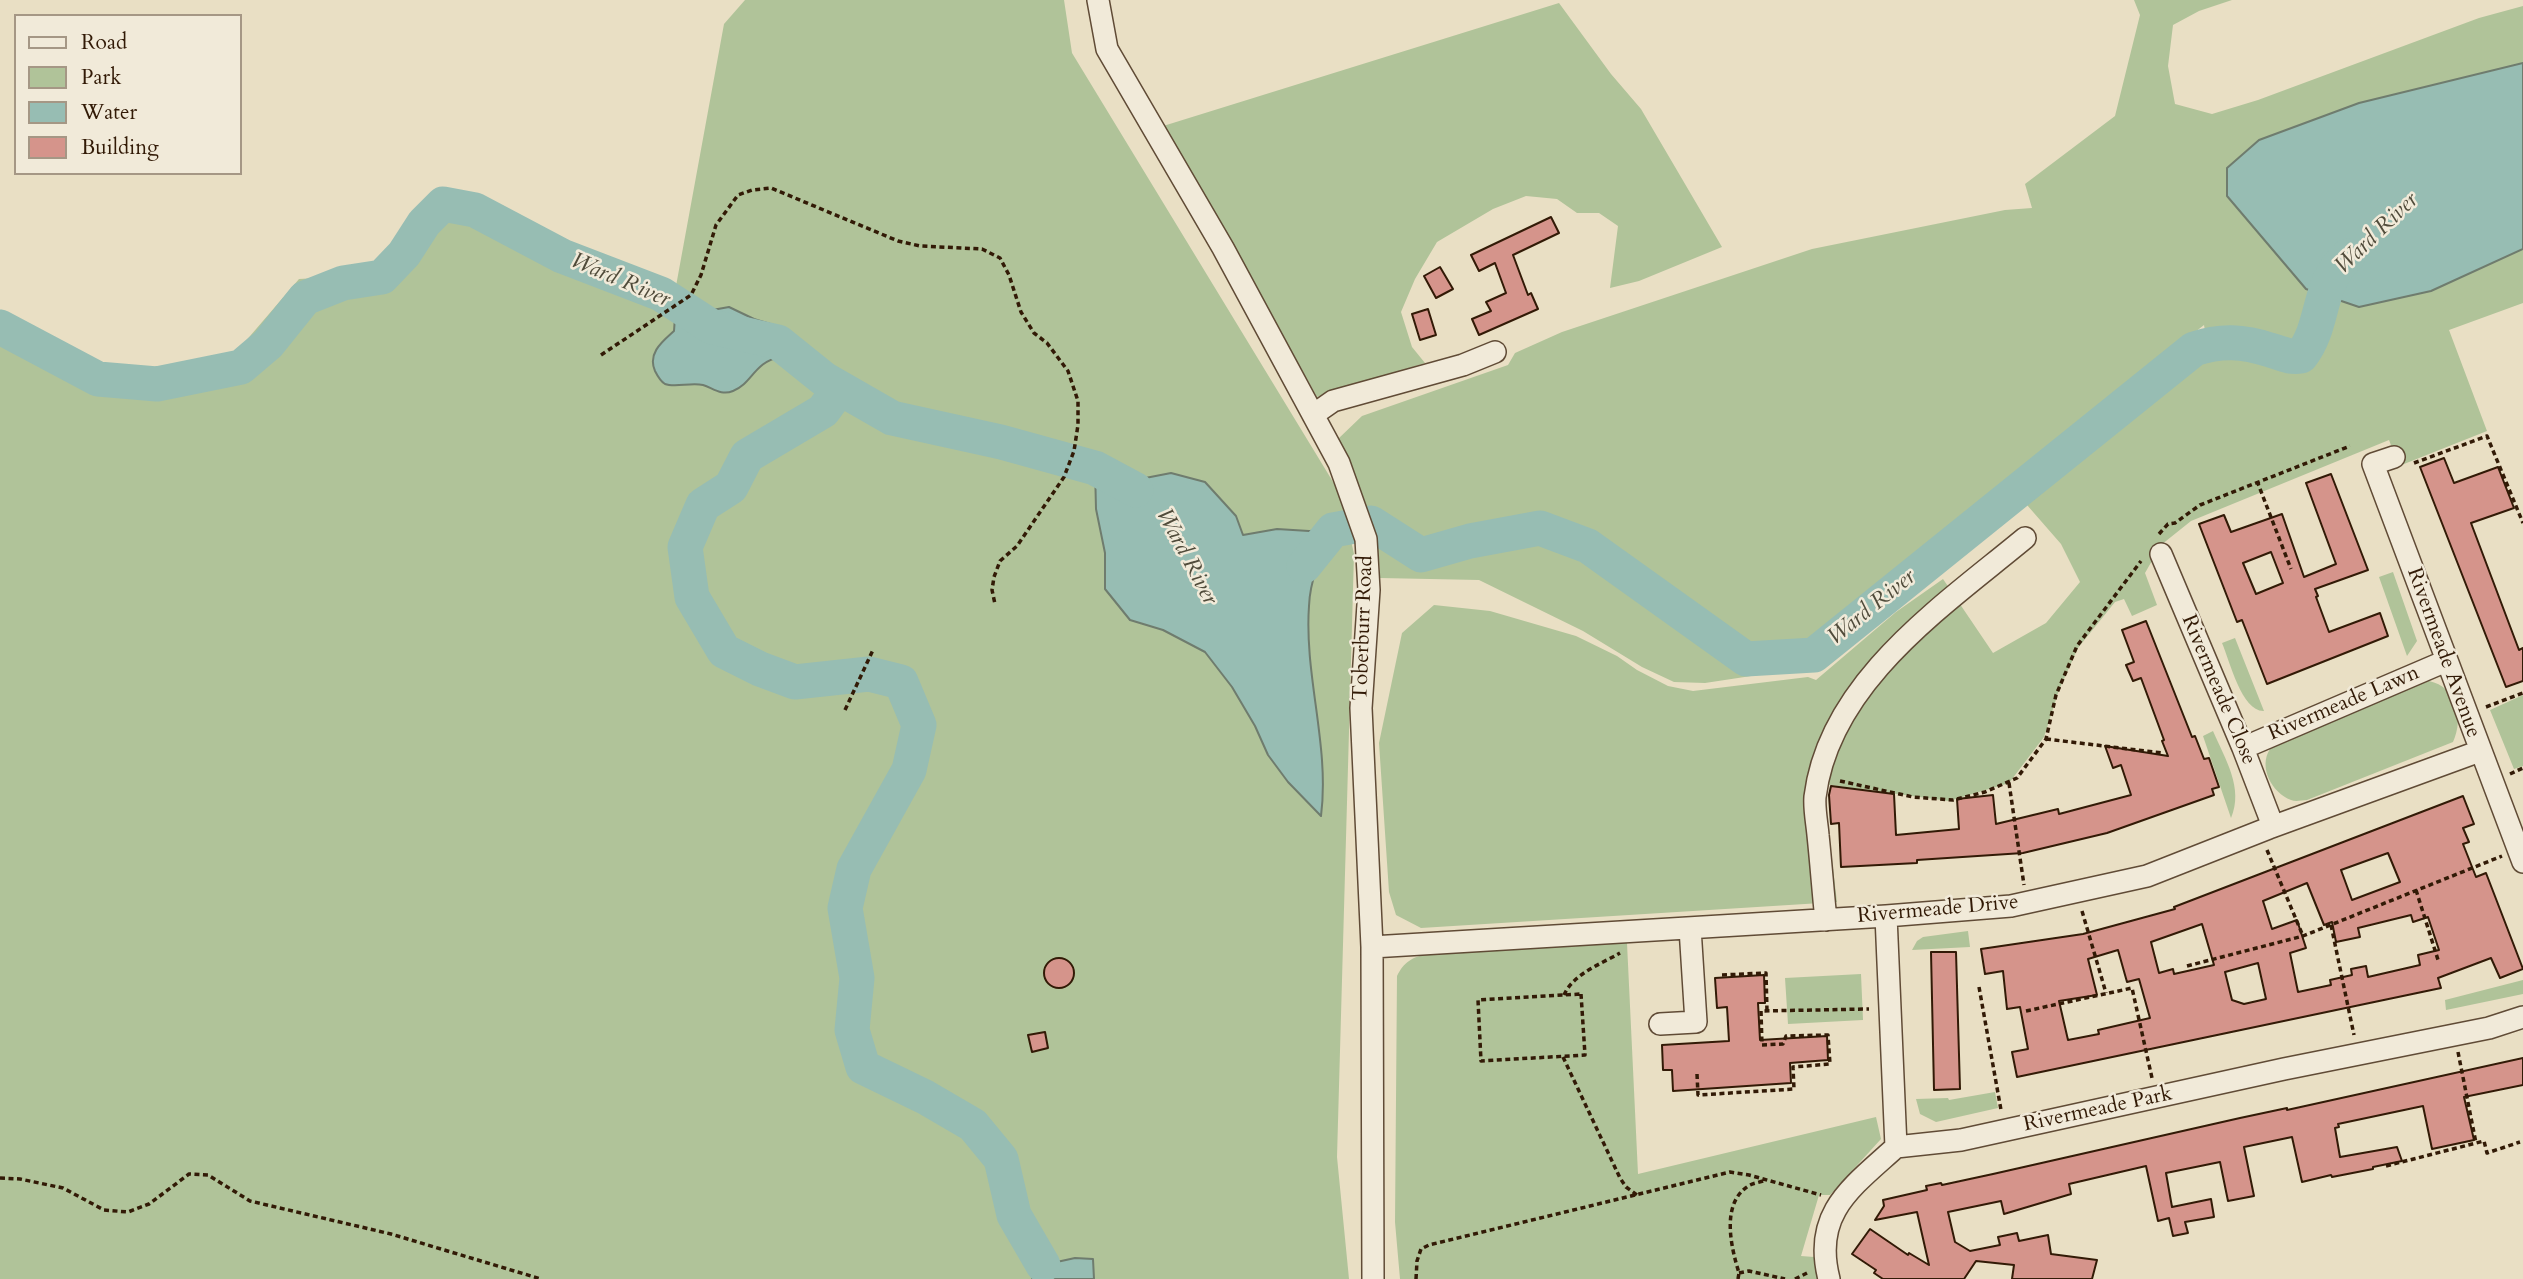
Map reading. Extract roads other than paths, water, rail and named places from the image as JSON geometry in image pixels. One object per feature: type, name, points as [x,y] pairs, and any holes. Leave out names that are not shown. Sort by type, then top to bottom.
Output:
[{"type":"street","name":"Toberburr Road","points":[[1098,0],[1107,49],[1223,248],[1313,415],[1346,482],[1366,539],[1368,590],[1362,708],[1372,947],[1373,1279]]},
{"type":"street","points":[[1313,415],[1333,401],[1463,365],[1495,352]]},
{"type":"street","name":"Rivermeade Avenue","points":[[2404,460],[2373,464],[2480,751],[2514,858]]},
{"type":"street","points":[[1826,920],[1815,799],[1839,723],[1867,681],[1913,631],[2025,538]]},
{"type":"street","name":"Rivermeade Close","points":[[2154,549],[2243,748],[2273,826]]},
{"type":"street","name":"Rivermeade Lawn","points":[[2243,748],[2446,661]]},
{"type":"street","name":"Rivermeade Drive","points":[[1372,947],[1826,920],[2011,906],[2147,876],[2273,826],[2480,751]]},
{"type":"street","points":[[1829,1279],[1824,1258],[1826,1232],[1838,1203],[1896,1147],[1886,916]]},
{"type":"street","points":[[1660,1024],[1696,1022],[1690,928]]},
{"type":"street","name":"Rivermeade Park","points":[[1896,1147],[1961,1140],[2284,1069],[2488,1028],[2523,1017]]},
{"type":"water","points":[[2523,63],[2523,249],[2431,291],[2359,307],[2306,289],[2227,196],[2227,168],[2259,140],[2359,103]]},
{"type":"water","points":[[686,302],[701,312],[729,307],[780,327],[785,335],[806,351],[793,368],[780,357],[764,363],[739,388],[729,392],[698,384],[665,384],[655,371],[653,359],[657,348],[674,331],[675,317],[671,313]]},
{"type":"water","points":[[1095,468],[1135,480],[1171,473],[1205,482],[1236,516],[1243,535],[1277,529],[1333,530],[1314,576],[1309,606],[1310,658],[1322,764],[1321,816],[1288,782],[1268,755],[1232,687],[1205,652],[1163,630],[1130,620],[1105,589],[1105,553],[1096,509]]},
{"type":"water","points":[[1075,1258],[1093,1259],[1094,1279],[1032,1279],[1043,1265]]},
{"type":"waterway","name":"Ward River","points":[[0,327],[98,379],[157,384],[241,367],[268,344],[305,298],[343,283],[382,277],[404,254],[424,223],[443,204],[475,210],[562,256],[661,294],[712,327],[778,342],[824,379],[892,418],[1001,442],[1095,468],[1136,490]]},
{"type":"waterway","name":"Ward River","points":[[1304,566],[1333,530],[1371,523],[1421,555],[1470,541],[1540,528],[1588,546],[1746,659],[1814,655],[2194,349],[2232,343],[2251,345],[2289,356],[2301,356],[2309,344],[2331,279],[2348,256]]},
{"type":"waterway","points":[[840,388],[823,411],[747,456],[731,487],[703,505],[685,547],[692,597],[724,651],[760,669],[795,682],[869,674],[901,682],[919,725],[909,770],[854,869],[845,908],[857,978],[852,1030],[863,1067],[925,1097],[973,1125],[1001,1159],[1014,1215],[1043,1265]]}]
